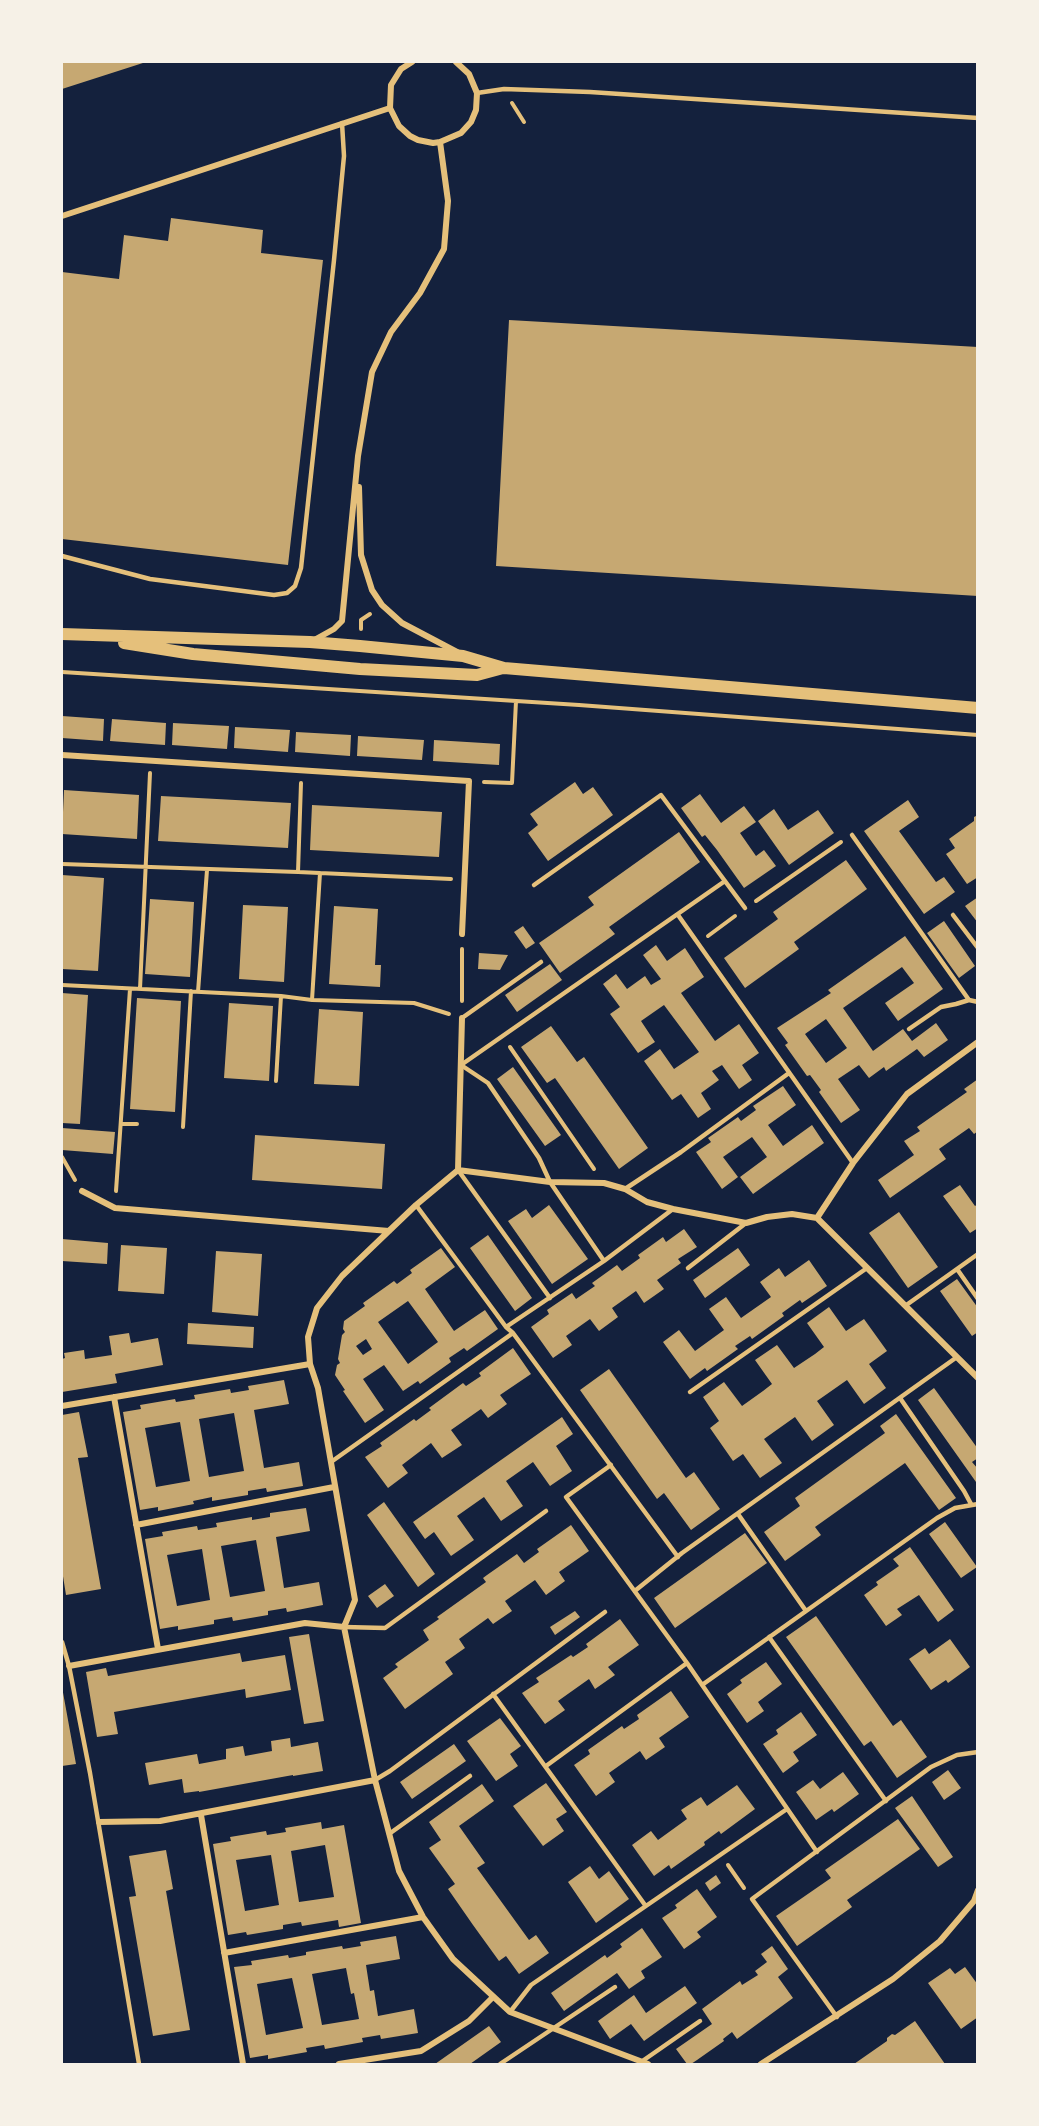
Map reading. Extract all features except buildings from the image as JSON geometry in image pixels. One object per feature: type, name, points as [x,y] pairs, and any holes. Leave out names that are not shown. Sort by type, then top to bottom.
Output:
[{"type":"main road","points":[[62,634],[310,642],[463,656],[504,668],[978,708]]},
{"type":"main road","points":[[75,635],[193,654],[360,669],[477,675],[504,668]]},
{"type":"street","points":[[412,62],[401,69],[391,85],[390,108],[399,126],[410,136],[418,140],[440,142],[461,133],[471,122],[476,110],[477,93],[469,74],[456,62]]},
{"type":"street","points":[[62,216],[390,108]]},
{"type":"street","points":[[310,642],[334,629],[342,621],[358,456],[372,372],[391,332],[420,293],[444,249],[448,201],[440,142]]},
{"type":"street","points":[[358,456],[361,555],[372,590],[382,605],[402,622],[463,656]]},
{"type":"street","points":[[62,755],[469,781],[462,934]]},
{"type":"street","points":[[458,1170],[462,1018]]},
{"type":"street","points":[[817,1218],[853,1163],[907,1094],[978,1042]]},
{"type":"street","points":[[644,2063],[510,2012],[453,1959],[423,1917],[399,1871],[375,1780],[344,1627],[355,1600],[318,1388],[310,1364],[308,1337],[317,1308],[342,1276],[416,1205],[458,1170],[550,1182],[604,1183],[625,1189],[647,1202],[746,1222],[792,1214],[817,1218],[978,1378]]},
{"type":"street","points":[[82,1191],[115,1208],[389,1231]]},
{"type":"street","points":[[62,1406],[310,1364]]},
{"type":"street","points":[[114,1397],[158,1649]]},
{"type":"street","points":[[136,1526],[334,1487]]},
{"type":"street","points":[[69,1666],[305,1623],[344,1627]]},
{"type":"street","points":[[99,1822],[160,1821],[201,1815],[375,1780]]},
{"type":"street","points":[[201,1815],[243,2064]]},
{"type":"street","points":[[761,2064],[893,1979],[940,1941],[976,1903],[978,1890]]},
{"type":"street","points":[[224,1953],[423,1917]]},
{"type":"street","points":[[339,2064],[421,2051],[468,2021],[493,1997]]},
{"type":"lane","points":[[477,93],[504,89],[590,92],[978,118]]},
{"type":"lane","points":[[62,556],[162,581],[274,595],[287,593],[295,586],[301,568],[336,237],[344,156],[342,123]]},
{"type":"lane","points":[[534,885],[661,795],[745,908]]},
{"type":"lane","points":[[852,835],[969,1000]]},
{"type":"lane","points":[[604,1261],[550,1182],[539,1158],[488,1083],[461,1065],[725,881]]},
{"type":"lane","points":[[678,915],[853,1163]]},
{"type":"lane","points":[[953,915],[978,948]]},
{"type":"lane","points":[[462,1018],[541,962]]},
{"type":"lane","points":[[909,1029],[941,1007],[969,1000],[978,1002]]},
{"type":"lane","points":[[625,1189],[681,1152],[789,1073]]},
{"type":"lane","points":[[458,1170],[550,1298]]},
{"type":"lane","points":[[416,1205],[678,1557]]},
{"type":"lane","points":[[506,1327],[604,1261],[673,1209]]},
{"type":"lane","points":[[688,1268],[746,1222]]},
{"type":"lane","points":[[905,1306],[978,1254]]},
{"type":"lane","points":[[690,1392],[867,1268]]},
{"type":"lane","points":[[957,1269],[978,1299]]},
{"type":"lane","points":[[331,1462],[513,1333]]},
{"type":"lane","points":[[636,1590],[678,1557],[957,1357]]},
{"type":"lane","points":[[900,1398],[971,1504]]},
{"type":"lane","points":[[611,1465],[566,1497],[636,1590],[817,1852]]},
{"type":"lane","points":[[702,1685],[937,1518],[955,1508],[978,1504]]},
{"type":"lane","points":[[344,1627],[385,1628],[546,1511]]},
{"type":"lane","points":[[738,1514],[806,1611]]},
{"type":"lane","points":[[375,1780],[605,1612]]},
{"type":"lane","points":[[769,1637],[886,1801]]},
{"type":"lane","points":[[62,1642],[69,1666],[99,1822],[139,2064]]},
{"type":"lane","points":[[546,1766],[687,1663]]},
{"type":"lane","points":[[493,1694],[645,1905]]},
{"type":"lane","points":[[837,2017],[752,1899],[932,1767],[957,1755],[978,1752]]},
{"type":"lane","points":[[389,1834],[470,1776]]},
{"type":"lane","points":[[510,2012],[531,1985],[787,1809]]},
{"type":"lane","points":[[500,2064],[615,1987]]},
{"type":"lane","points":[[644,2063],[700,2022]]},
{"type":"path","points":[[62,672],[516,701],[978,735]]},
{"type":"path","points":[[469,781],[512,783],[516,701]]},
{"type":"path","points":[[140,989],[150,761]]},
{"type":"path","points":[[298,872],[301,770]]},
{"type":"path","points":[[698,944],[745,908],[852,835]]},
{"type":"path","points":[[62,864],[464,880]]},
{"type":"path","points":[[198,992],[207,870]]},
{"type":"path","points":[[312,999],[320,873]]},
{"type":"path","points":[[62,985],[414,1003],[462,1018],[462,934]]},
{"type":"path","points":[[115,1208],[130,988]]},
{"type":"path","points":[[183,1127],[191,992]]},
{"type":"path","points":[[276,1081],[281,996]]},
{"type":"path","points":[[503,1036],[604,1183]]},
{"type":"path","points":[[121,1124],[137,1124]]},
{"type":"path","points":[[62,1157],[82,1191]]},
{"type":"path","points":[[721,1855],[752,1899]]}]
